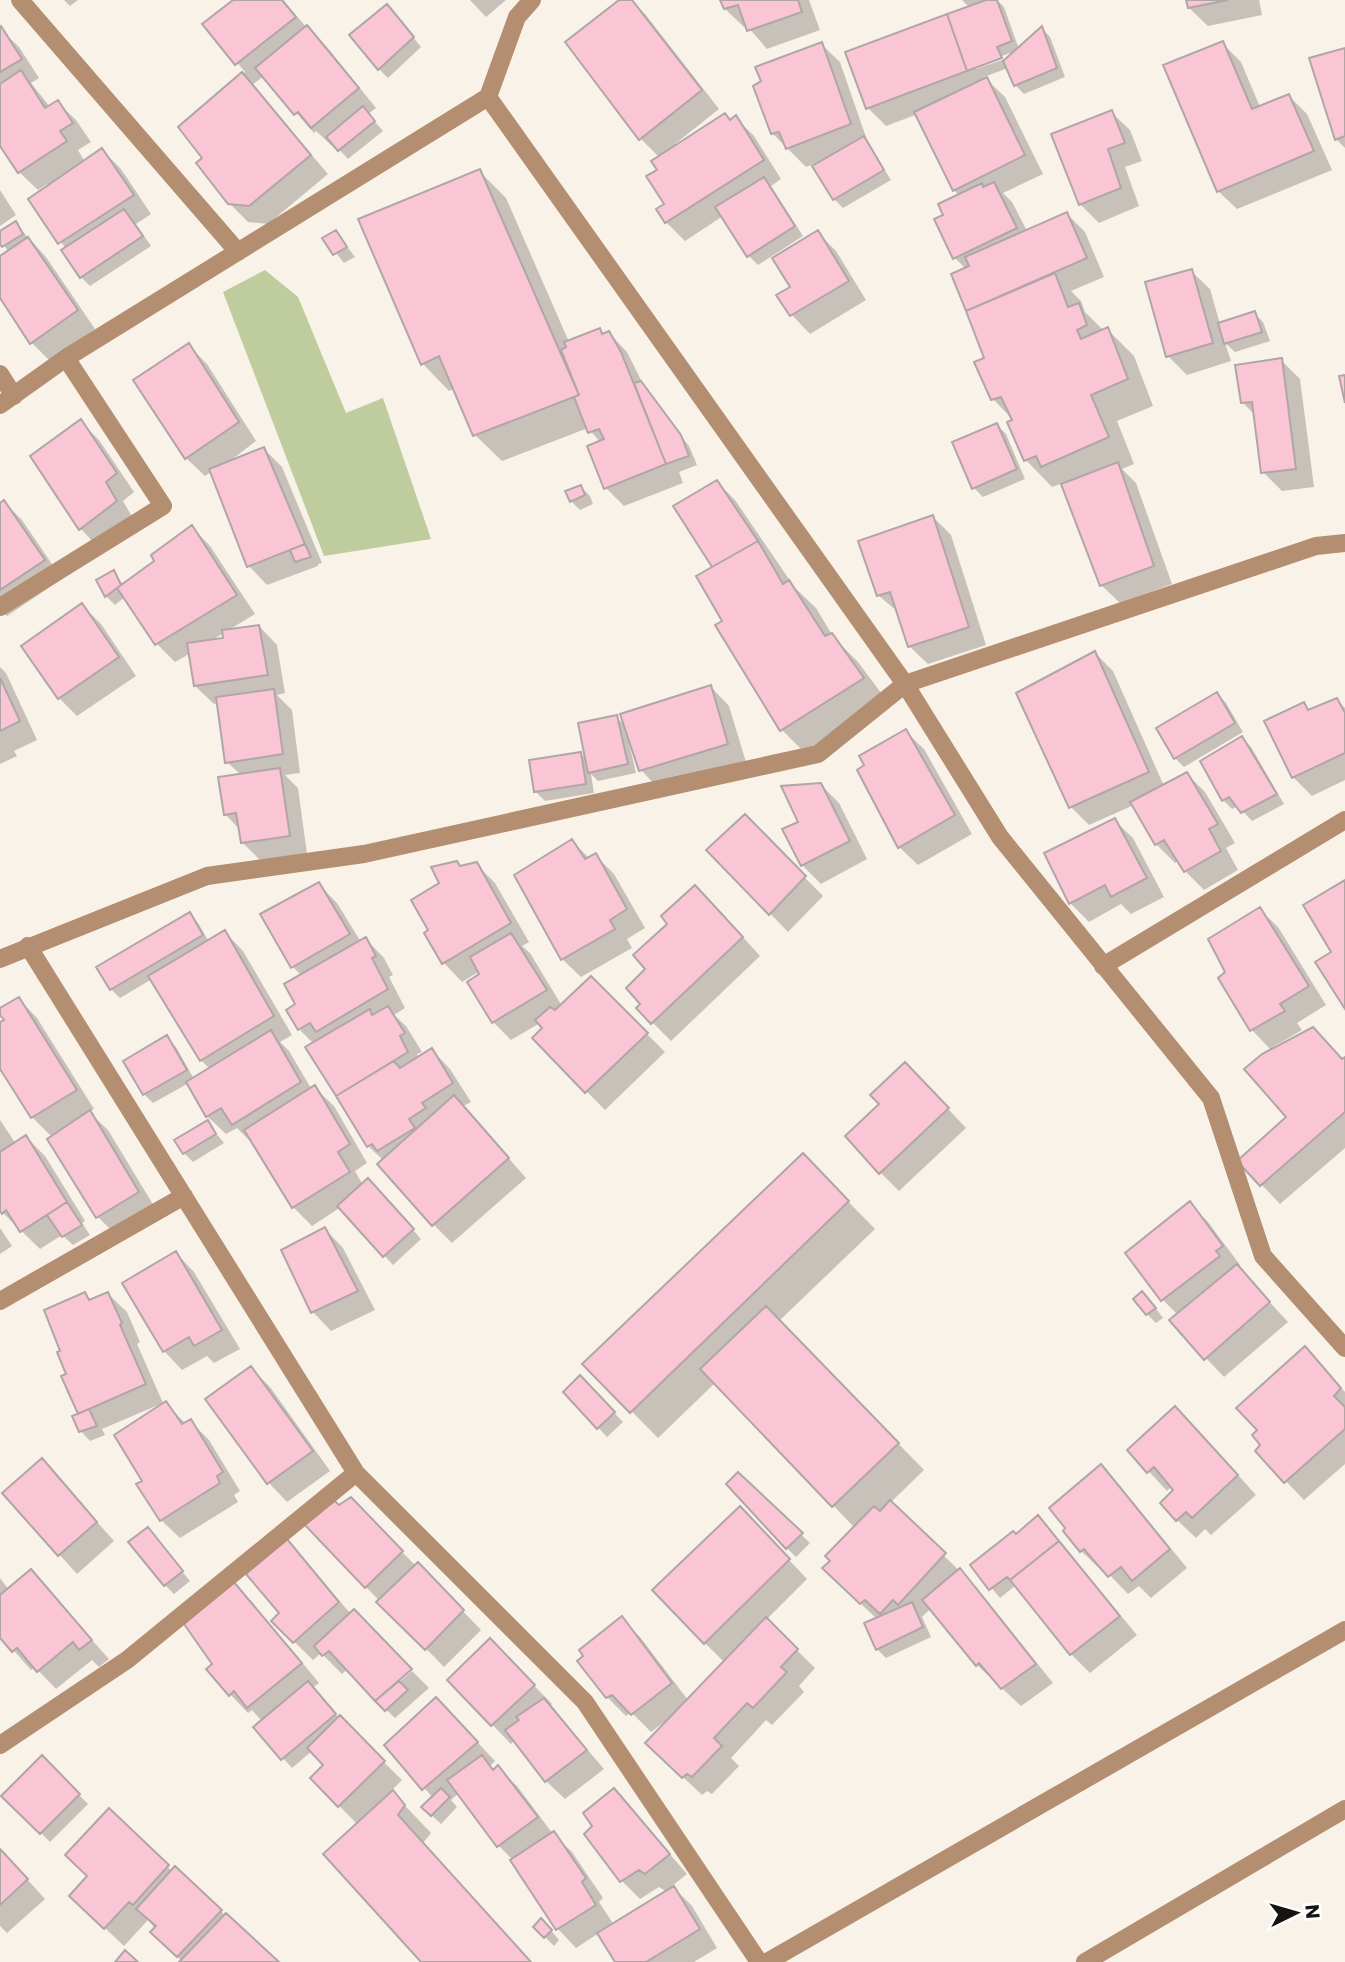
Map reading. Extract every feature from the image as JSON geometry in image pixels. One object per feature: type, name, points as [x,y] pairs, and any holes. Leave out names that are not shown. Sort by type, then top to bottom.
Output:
[{"type":"street","points":[[20,0],[238,252]]},
{"type":"street","points":[[0,374],[7,400],[66,358],[488,97],[517,17],[532,0]]},
{"type":"street","points":[[488,97],[905,684],[1000,837],[1211,1098],[1263,1256],[1345,1348]]},
{"type":"street","points":[[0,607],[163,506],[66,358]]},
{"type":"street","points":[[0,959],[207,876],[364,854],[818,754],[905,684],[1316,546],[1345,543]]},
{"type":"street","points":[[1103,966],[1345,820]]},
{"type":"street","points":[[28,946],[356,1473],[585,1702],[759,1962]]},
{"type":"street","points":[[0,1301],[184,1196]]},
{"type":"street","points":[[0,1745],[127,1660],[356,1473]]},
{"type":"street","points":[[767,1962],[1345,1630]]},
{"type":"street","points":[[1085,1962],[1345,1809]]},
{"type":"green space","points":[[265,270],[298,297],[346,413],[383,398],[431,539],[324,556],[223,292]]},
{"type":"building","points":[[233,0],[282,0],[296,17],[235,65],[202,24]]},
{"type":"building","points":[[619,0],[632,0],[702,90],[639,140],[565,42]]},
{"type":"building","points":[[720,0],[798,0],[802,12],[747,31],[738,5],[724,9]]},
{"type":"building","points":[[986,0],[997,0],[1012,41],[997,47],[1002,58],[967,71],[947,14]]},
{"type":"building","points":[[1186,0],[1228,0],[1188,8]]},
{"type":"building","points":[[387,4],[414,37],[378,70],[349,35]]},
{"type":"building","points":[[947,14],[967,71],[866,109],[845,52]]},
{"type":"building","points":[[307,25],[359,88],[311,128],[298,112],[294,115],[255,68]]},
{"type":"building","points":[[1042,26],[1057,68],[1014,86],[1003,61]]},
{"type":"building","points":[[0,27],[22,59],[0,72]]},
{"type":"building","points":[[1223,41],[1252,109],[1289,94],[1314,151],[1217,192],[1163,65]]},
{"type":"building","points":[[822,42],[851,124],[786,149],[779,132],[771,134],[753,86],[761,81],[755,67]]},
{"type":"building","points":[[1345,48],[1345,136],[1335,140],[1309,58]]},
{"type":"building","points":[[21,70],[45,108],[58,100],[73,123],[60,131],[67,141],[18,173],[0,146],[0,84]]},
{"type":"building","points":[[242,72],[311,155],[249,206],[228,204],[196,163],[202,158],[178,127]]},
{"type":"building","points":[[987,77],[1025,155],[953,191],[914,112]]},
{"type":"building","points":[[363,106],[375,121],[338,151],[326,137]]},
{"type":"building","points":[[1112,110],[1125,143],[1108,149],[1121,188],[1079,205],[1051,134]]},
{"type":"building","points":[[725,113],[730,120],[736,115],[764,160],[665,223],[656,209],[664,204],[646,176],[657,170],[651,161]]},
{"type":"building","points":[[864,136],[884,170],[833,200],[812,166]]},
{"type":"building","points":[[102,148],[134,195],[58,244],[28,199]]},
{"type":"building","points":[[480,169],[579,395],[473,436],[439,356],[421,365],[358,219]]},
{"type":"building","points":[[764,177],[795,226],[747,257],[715,207]]},
{"type":"building","points":[[994,182],[1017,228],[953,259],[934,219],[943,215],[938,204],[982,183],[983,187]]},
{"type":"building","points":[[124,209],[143,236],[80,278],[61,250]]},
{"type":"building","points":[[1067,212],[1087,258],[966,311],[951,274],[969,266],[965,257]]},
{"type":"building","points":[[16,221],[23,234],[2,247],[0,231]]},
{"type":"building","points":[[336,230],[347,247],[333,255],[322,238]]},
{"type":"building","points":[[818,230],[849,281],[790,316],[776,295],[790,287],[772,258]]},
{"type":"building","points":[[28,237],[78,310],[30,344],[0,298],[0,256]]},
{"type":"building","points":[[1192,269],[1213,343],[1166,357],[1145,282]]},
{"type":"building","points":[[1055,273],[1068,307],[1079,303],[1087,325],[1077,330],[1081,339],[1108,327],[1128,379],[1091,395],[1109,437],[1041,467],[1036,456],[1024,461],[1007,422],[1012,420],[1001,397],[991,400],[974,362],[984,358],[966,311]]},
{"type":"building","points":[[1255,311],[1262,332],[1224,344],[1218,323]]},
{"type":"building","points":[[600,328],[602,334],[609,331],[621,352],[666,464],[604,489],[587,446],[604,439],[599,429],[588,433],[574,397],[579,395],[561,350],[566,347],[564,342]]},
{"type":"building","points":[[189,343],[239,422],[185,459],[133,380]]},
{"type":"building","points":[[1282,358],[1296,469],[1261,473],[1252,402],[1241,403],[1235,365]]},
{"type":"building","points":[[1345,375],[1345,403],[1339,376]]},
{"type":"building","points":[[641,381],[681,435],[689,456],[666,464],[634,383]]},
{"type":"building","points":[[81,419],[117,473],[106,482],[117,501],[79,530],[30,456]]},
{"type":"building","points":[[997,423],[1017,469],[972,489],[952,442]]},
{"type":"building","points":[[264,447],[305,544],[247,567],[209,469]]},
{"type":"building","points":[[1118,462],[1154,566],[1100,586],[1061,484]]},
{"type":"building","points":[[717,480],[758,541],[712,567],[673,506]]},
{"type":"building","points":[[581,485],[585,495],[570,502],[565,491]]},
{"type":"building","points":[[4,500],[45,560],[0,590],[0,503]]},
{"type":"building","points":[[933,515],[969,627],[908,647],[890,592],[877,596],[858,541]]},
{"type":"building","points":[[192,525],[237,595],[155,645],[117,588],[154,561],[151,555]]},
{"type":"building","points":[[758,541],[783,584],[789,580],[825,636],[832,633],[864,678],[780,731],[715,625],[722,621],[696,576]]},
{"type":"building","points":[[305,544],[311,557],[295,562],[290,550]]},
{"type":"building","points":[[114,570],[121,585],[105,597],[96,580]]},
{"type":"building","points":[[82,603],[119,657],[58,699],[21,646]]},
{"type":"building","points":[[259,625],[268,675],[194,686],[187,643],[223,638],[222,630]]},
{"type":"building","points":[[1095,651],[1149,772],[1069,808],[1016,693]]},
{"type":"building","points":[[0,678],[20,721],[0,731]]},
{"type":"building","points":[[711,685],[728,744],[639,771],[620,714]]},
{"type":"building","points":[[274,689],[283,754],[225,763],[216,697]]},
{"type":"building","points":[[1217,692],[1235,723],[1174,759],[1156,728]]},
{"type":"building","points":[[1337,698],[1345,713],[1345,753],[1292,778],[1264,721],[1304,702],[1308,710]]},
{"type":"building","points":[[617,715],[628,764],[588,773],[578,723]]},
{"type":"building","points":[[906,729],[955,815],[898,848],[857,770],[864,765],[859,756]]},
{"type":"building","points":[[1242,736],[1277,794],[1241,813],[1229,797],[1222,801],[1200,761]]},
{"type":"building","points":[[581,752],[586,784],[534,792],[529,760]]},
{"type":"building","points":[[280,768],[290,836],[241,843],[236,813],[224,815],[218,777]]},
{"type":"building","points":[[1187,772],[1218,824],[1209,829],[1221,851],[1184,872],[1164,840],[1155,845],[1130,802]]},
{"type":"building","points":[[821,783],[850,841],[801,866],[782,829],[798,822],[781,786]]},
{"type":"building","points":[[745,814],[806,876],[769,915],[706,850]]},
{"type":"building","points":[[1115,818],[1147,878],[1111,897],[1105,885],[1069,904],[1044,853]]},
{"type":"building","points":[[572,839],[585,859],[596,853],[627,909],[610,920],[615,929],[561,960],[514,875]]},
{"type":"building","points":[[457,861],[460,866],[477,862],[511,923],[442,964],[424,933],[428,930],[411,900],[439,883],[431,867]]},
{"type":"building","points":[[1345,880],[1345,1009],[1315,962],[1331,952],[1303,905]]},
{"type":"building","points":[[319,882],[350,934],[291,968],[260,914]]},
{"type":"building","points":[[695,885],[743,937],[651,1024],[636,1008],[640,1004],[626,988],[645,969],[633,955],[667,924],[661,916]]},
{"type":"building","points":[[1260,907],[1309,986],[1280,1004],[1285,1011],[1250,1031],[1218,978],[1225,972],[1208,939]]},
{"type":"building","points":[[190,912],[203,935],[110,990],[96,967]]},
{"type":"building","points":[[225,930],[274,1016],[200,1061],[148,976]]},
{"type":"building","points":[[511,933],[547,990],[492,1023],[467,982],[479,974],[470,957]]},
{"type":"building","points":[[366,937],[376,956],[372,958],[388,989],[316,1032],[310,1023],[298,1030],[286,1010],[295,1004],[284,984]]},
{"type":"building","points":[[591,976],[648,1033],[585,1093],[532,1038],[542,1028],[535,1020],[550,1007],[555,1010]]},
{"type":"building","points":[[19,997],[77,1090],[31,1118],[0,1069],[0,1022],[4,1020],[0,1015],[0,1008]]},
{"type":"building","points":[[388,1006],[405,1033],[400,1036],[408,1052],[336,1096],[305,1047],[370,1009],[372,1015]]},
{"type":"building","points":[[1313,1027],[1342,1059],[1345,1057],[1345,1112],[1260,1186],[1237,1161],[1286,1117],[1244,1069],[1262,1054]]},
{"type":"building","points":[[271,1030],[301,1082],[232,1125],[221,1108],[206,1117],[186,1082]]},
{"type":"building","points":[[167,1035],[187,1070],[143,1095],[123,1061]]},
{"type":"building","points":[[432,1048],[453,1083],[422,1103],[426,1108],[409,1119],[415,1128],[377,1151],[372,1144],[367,1147],[336,1096],[394,1061],[400,1068]]},
{"type":"building","points":[[905,1062],[949,1108],[879,1174],[845,1136],[879,1104],[870,1095]]},
{"type":"building","points":[[315,1085],[350,1144],[338,1152],[350,1172],[292,1208],[244,1130]]},
{"type":"building","points":[[454,1095],[509,1158],[432,1226],[377,1164]]},
{"type":"building","points":[[90,1110],[139,1192],[96,1218],[47,1139]]},
{"type":"building","points":[[208,1120],[216,1134],[183,1154],[174,1140]]},
{"type":"building","points":[[26,1135],[67,1202],[20,1232],[6,1210],[2,1214],[0,1211],[0,1152]]},
{"type":"building","points":[[803,1153],[849,1201],[630,1413],[582,1364]]},
{"type":"building","points":[[368,1178],[414,1229],[383,1257],[337,1206]]},
{"type":"building","points":[[1190,1201],[1223,1246],[1216,1251],[1220,1256],[1161,1301],[1125,1253]]},
{"type":"building","points":[[67,1202],[82,1225],[62,1237],[47,1215]]},
{"type":"building","points":[[325,1227],[358,1291],[311,1313],[281,1250]]},
{"type":"building","points":[[176,1251],[222,1330],[194,1346],[189,1337],[163,1352],[122,1283]]},
{"type":"building","points":[[1237,1264],[1270,1302],[1204,1360],[1169,1320]]},
{"type":"building","points":[[1142,1291],[1156,1308],[1146,1315],[1133,1299]]},
{"type":"building","points":[[85,1292],[89,1300],[108,1292],[146,1384],[78,1414],[61,1376],[66,1374],[44,1310]]},
{"type":"building","points":[[766,1306],[899,1443],[832,1507],[700,1369]]},
{"type":"building","points":[[1305,1346],[1341,1388],[1334,1396],[1345,1407],[1345,1429],[1284,1483],[1255,1451],[1260,1445],[1252,1435],[1257,1430],[1236,1408]]},
{"type":"building","points":[[251,1366],[313,1451],[267,1484],[205,1399]]},
{"type":"building","points":[[580,1375],[615,1412],[597,1429],[563,1392]]},
{"type":"building","points":[[166,1401],[182,1424],[191,1419],[223,1472],[217,1476],[220,1483],[160,1521],[136,1484],[142,1481],[114,1435]]},
{"type":"building","points":[[1175,1406],[1238,1475],[1192,1518],[1186,1512],[1176,1521],[1160,1503],[1173,1490],[1154,1467],[1147,1473],[1127,1450]]},
{"type":"building","points":[[89,1409],[97,1426],[79,1432],[72,1416]]},
{"type":"building","points":[[42,1458],[97,1522],[58,1556],[2,1493]]},
{"type":"building","points":[[1101,1464],[1170,1549],[1132,1581],[1121,1567],[1108,1577],[1084,1549],[1080,1552],[1049,1508]]},
{"type":"building","points":[[738,1472],[803,1533],[786,1549],[726,1484]]},
{"type":"building","points":[[329,1496],[339,1505],[351,1497],[403,1551],[365,1588],[303,1523]]},
{"type":"building","points":[[890,1500],[946,1553],[898,1605],[893,1600],[880,1614],[865,1600],[860,1604],[822,1568],[830,1561],[825,1556],[874,1506],[880,1511]]},
{"type":"building","points":[[740,1506],[790,1559],[704,1644],[652,1590]]},
{"type":"building","points":[[1038,1515],[1059,1541],[1010,1580],[1007,1577],[989,1590],[970,1565],[1013,1531],[1016,1534]]},
{"type":"building","points":[[148,1527],[183,1571],[164,1586],[128,1542]]},
{"type":"building","points":[[287,1539],[339,1602],[293,1643],[271,1621],[279,1613],[246,1574]]},
{"type":"building","points":[[1059,1541],[1120,1616],[1070,1655],[1010,1580]]},
{"type":"building","points":[[418,1562],[464,1610],[425,1650],[376,1602]]},
{"type":"building","points":[[960,1568],[1036,1664],[1001,1689],[979,1663],[976,1666],[922,1600]]},
{"type":"building","points":[[31,1569],[92,1640],[79,1650],[73,1642],[37,1672],[17,1648],[12,1652],[0,1638],[0,1595]]},
{"type":"building","points":[[233,1581],[302,1663],[247,1708],[234,1691],[229,1696],[206,1669],[212,1664],[184,1624]]},
{"type":"building","points":[[912,1602],[923,1627],[876,1650],[864,1623]]},
{"type":"building","points":[[354,1609],[412,1669],[375,1701],[329,1651],[322,1656],[314,1646]]},
{"type":"building","points":[[622,1616],[672,1683],[631,1715],[612,1695],[606,1698],[577,1661],[583,1656],[579,1650]]},
{"type":"building","points":[[766,1617],[798,1649],[781,1667],[787,1672],[753,1708],[747,1703],[714,1738],[722,1746],[692,1777],[687,1774],[682,1778],[645,1743]]},
{"type":"building","points":[[490,1638],[535,1685],[491,1726],[447,1680]]},
{"type":"building","points":[[308,1681],[336,1714],[281,1760],[253,1727]]},
{"type":"building","points":[[399,1681],[408,1690],[385,1711],[375,1701]]},
{"type":"building","points":[[436,1697],[478,1742],[422,1790],[384,1745]]},
{"type":"building","points":[[544,1698],[587,1750],[545,1782],[505,1730],[519,1720],[516,1717]]},
{"type":"building","points":[[340,1715],[385,1761],[338,1807],[310,1778],[323,1765],[307,1748]]},
{"type":"building","points":[[42,1755],[80,1794],[40,1834],[1,1796]]},
{"type":"building","points":[[482,1755],[493,1770],[498,1765],[538,1817],[497,1847],[447,1780]]},
{"type":"building","points":[[441,1788],[450,1797],[431,1816],[421,1807]]},
{"type":"building","points":[[614,1788],[670,1854],[645,1874],[639,1870],[620,1882],[584,1834],[592,1826],[583,1813]]},
{"type":"building","points":[[393,1790],[405,1805],[398,1815],[531,1962],[421,1962],[323,1854]]},
{"type":"building","points":[[109,1808],[169,1865],[133,1905],[129,1902],[104,1929],[69,1896],[87,1876],[65,1855]]},
{"type":"building","points":[[554,1831],[586,1878],[582,1882],[596,1905],[556,1930],[510,1860]]},
{"type":"building","points":[[0,1849],[28,1879],[0,1905]]},
{"type":"building","points":[[175,1866],[222,1910],[177,1957],[150,1932],[156,1926],[136,1909]]},
{"type":"building","points":[[674,1886],[700,1929],[646,1962],[615,1962],[597,1933]]},
{"type":"building","points":[[226,1913],[279,1962],[179,1962]]},
{"type":"building","points":[[541,1918],[552,1930],[544,1938],[533,1927]]},
{"type":"building","points":[[125,1950],[138,1962],[115,1962]]}]
